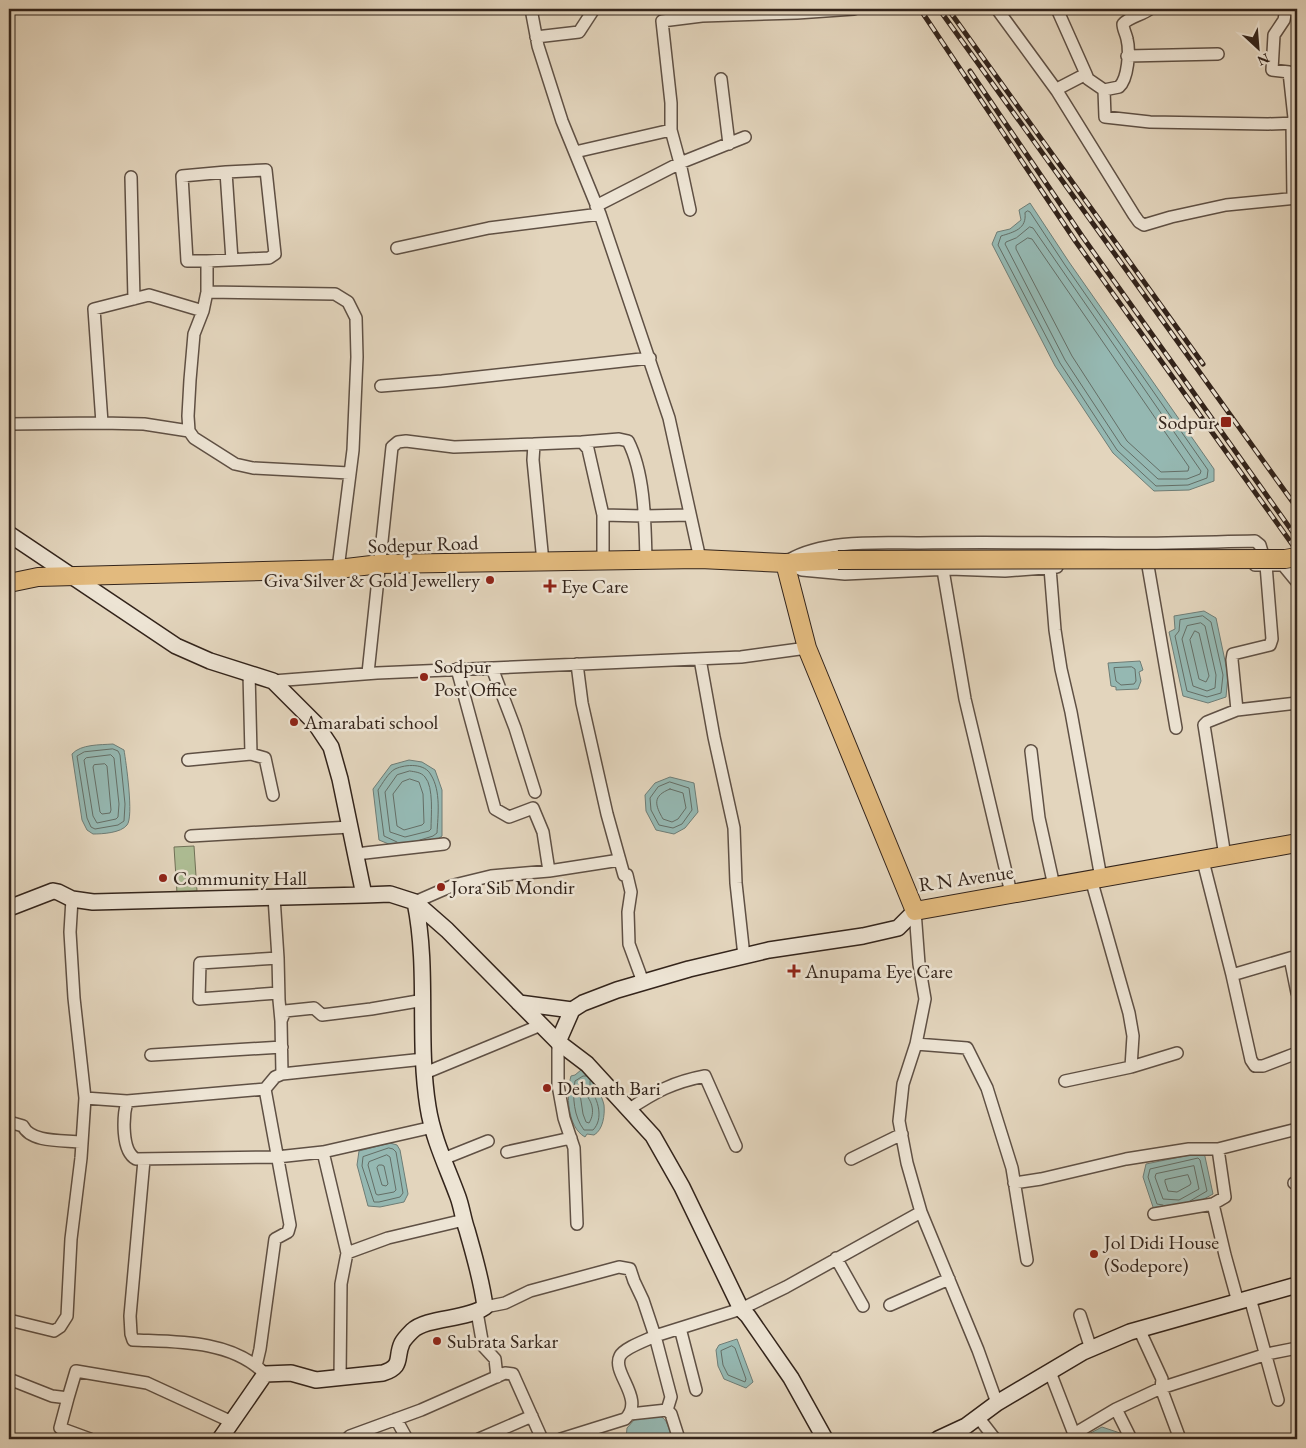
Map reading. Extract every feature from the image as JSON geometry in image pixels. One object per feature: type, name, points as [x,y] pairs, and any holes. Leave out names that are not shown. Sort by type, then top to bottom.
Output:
[{"type":"main road","name":"Sodepur Road","points":[[9,583],[38,577],[338,569],[380,564],[700,559],[785,563],[838,560],[1285,559],[1297,557]]},
{"type":"main road","name":"R N Avenue","points":[[785,563],[807,648],[915,911],[1297,843]]},
{"type":"street","points":[[531,9],[536,37],[562,121],[598,210],[669,418],[700,559]]},
{"type":"street","points":[[536,37],[579,32],[594,9]]},
{"type":"street","points":[[662,9],[671,103],[671,130],[690,210]]},
{"type":"street","points":[[662,21],[699,13],[797,14],[854,9]]},
{"type":"street","points":[[997,9],[1057,91],[1134,215],[1144,225],[1226,205],[1295,198],[1294,118],[1289,72],[1272,70],[1274,36],[1284,20],[1286,9]]},
{"type":"street","points":[[1056,9],[1088,79],[1104,90],[1119,87],[1123,84],[1127,65],[1128,40],[1123,24],[1124,21],[1150,9]]},
{"type":"street","points":[[1127,56],[1218,54]]},
{"type":"street","points":[[1057,91],[1059,88],[1086,74]]},
{"type":"street","points":[[721,79],[729,144]]},
{"type":"street","points":[[1104,90],[1105,117],[1150,122],[1294,123]]},
{"type":"street","points":[[575,152],[671,130]]},
{"type":"street","points":[[397,248],[489,228],[598,210],[680,163],[746,137]]},
{"type":"street","points":[[266,170],[274,254],[268,258],[232,260],[187,261],[182,176],[266,170]]},
{"type":"street","points":[[226,172],[232,260]]},
{"type":"street","points":[[131,177],[134,299]]},
{"type":"street","points":[[207,262],[207,292],[203,311],[194,334],[188,416],[189,431],[194,438],[235,464],[253,468],[349,473]]},
{"type":"street","points":[[207,292],[335,294],[348,302],[356,318],[357,357],[353,450],[338,569]]},
{"type":"street","points":[[102,423],[94,309],[149,294],[203,311]]},
{"type":"street","points":[[380,386],[650,358]]},
{"type":"street","points":[[9,424],[144,424],[189,431]]},
{"type":"street","points":[[368,674],[392,447],[398,442],[406,441],[454,447],[619,439],[628,441],[633,450],[639,478],[644,516],[646,560]]},
{"type":"street","points":[[582,442],[588,449],[603,515],[603,561]]},
{"type":"street","points":[[534,444],[533,460],[543,562]]},
{"type":"street","points":[[603,515],[690,515]]},
{"type":"street","points":[[9,534],[176,646],[210,662],[273,681],[456,669],[741,657],[807,648]]},
{"type":"street","points":[[785,563],[797,555],[822,547],[873,543],[1021,542],[1116,544],[1255,541],[1260,545],[1266,565],[1272,639],[1270,645],[1233,654],[1237,710]]},
{"type":"street","points":[[785,563],[802,570],[846,574],[943,570],[1005,571],[1050,568],[1283,565],[1297,582]]},
{"type":"street","points":[[1148,566],[1176,728]]},
{"type":"street","points":[[1050,568],[1055,630],[1073,722],[1096,878],[1129,1012],[1133,1036],[1131,1067]]},
{"type":"street","points":[[943,570],[965,699],[1012,893]]},
{"type":"street","points":[[700,659],[714,737],[734,828],[736,883],[744,956]]},
{"type":"street","points":[[577,664],[582,703],[607,814],[624,875],[627,875],[631,892],[628,912],[629,944],[643,982]]},
{"type":"street","points":[[492,668],[515,728],[535,792]]},
{"type":"street","points":[[456,669],[495,809],[509,817],[533,808],[543,832],[549,871]]},
{"type":"street","points":[[249,673],[251,754]]},
{"type":"street","points":[[273,681],[315,722],[331,747],[340,778],[364,895]]},
{"type":"street","points":[[1225,856],[1204,725],[1237,710],[1297,703]]},
{"type":"street","points":[[1031,751],[1039,818],[1054,886]]},
{"type":"street","points":[[188,760],[251,754],[265,758],[273,795]]},
{"type":"street","points":[[191,836],[350,827]]},
{"type":"street","points":[[356,854],[444,844]]},
{"type":"street","points":[[415,902],[454,884],[491,876],[549,871],[620,860]]},
{"type":"street","points":[[1203,861],[1252,1060],[1255,1066],[1263,1066],[1297,1053]]},
{"type":"street","points":[[9,908],[54,891],[72,899],[93,902],[390,894],[415,902],[447,930],[558,1042],[587,1064],[653,1136],[682,1187],[742,1309],[791,1378],[825,1439]]},
{"type":"street","points":[[274,897],[278,993],[282,1021],[282,1074]]},
{"type":"street","points":[[9,1320],[54,1331],[60,1327],[67,1316],[71,1239],[81,1158],[85,1098],[74,998],[70,932],[72,899]]},
{"type":"street","points":[[415,902],[419,923],[424,1000],[428,1106],[443,1159],[459,1199],[479,1273],[483,1346],[495,1359],[497,1377]]},
{"type":"street","points":[[577,1224],[574,1148],[564,1118],[558,1084],[558,1042],[572,1010],[584,1003],[643,982],[744,956],[769,950],[864,936],[898,928],[915,911]]},
{"type":"street","points":[[915,911],[919,964],[925,1000],[916,1044],[903,1084],[899,1121],[907,1163],[921,1212],[997,1403]]},
{"type":"street","points":[[1232,975],[1294,957],[1297,992]]},
{"type":"street","points":[[278,958],[200,963],[199,1000],[278,993]]},
{"type":"street","points":[[282,1021],[285,1011],[314,1008],[322,1015],[424,1000]]},
{"type":"street","points":[[519,1003],[572,1010]]},
{"type":"street","points":[[220,1439],[232,1422],[261,1370],[260,1349],[274,1239],[288,1232],[290,1225],[265,1090],[275,1077],[282,1074],[425,1066],[541,1025]]},
{"type":"street","points":[[916,1044],[967,1048],[987,1088],[1012,1168],[1027,1260]]},
{"type":"street","points":[[151,1055],[282,1047]]},
{"type":"street","points":[[1065,1081],[1131,1067],[1176,1053]]},
{"type":"street","points":[[628,1110],[658,1091],[689,1079],[706,1076],[736,1146]]},
{"type":"street","points":[[85,1098],[127,1101],[265,1090]]},
{"type":"street","points":[[127,1101],[125,1109],[125,1142],[130,1156],[144,1160],[277,1157],[323,1152],[433,1127]]},
{"type":"street","points":[[9,1122],[23,1126],[26,1132],[36,1138],[81,1142]]},
{"type":"street","points":[[1014,1183],[1041,1179],[1126,1159],[1189,1149],[1218,1148],[1297,1130]]},
{"type":"street","points":[[852,1159],[902,1134]]},
{"type":"street","points":[[507,1152],[570,1138]]},
{"type":"street","points":[[443,1159],[488,1141]]},
{"type":"street","points":[[1154,1214],[1213,1204],[1225,1197],[1218,1148]]},
{"type":"street","points":[[323,1152],[347,1253],[342,1284],[340,1378]]},
{"type":"street","points":[[144,1160],[130,1316],[131,1334],[134,1340],[200,1344],[225,1349],[261,1370],[292,1373],[316,1380],[340,1378],[392,1370],[398,1362],[402,1344],[413,1330],[433,1322],[505,1303],[530,1291],[619,1267],[630,1268],[655,1336],[671,1397],[667,1410]]},
{"type":"street","points":[[1213,1204],[1225,1255],[1267,1354],[1278,1400]]},
{"type":"street","points":[[560,1439],[625,1419],[630,1414],[632,1403],[620,1364],[620,1357],[624,1352],[655,1336],[742,1309],[786,1287],[921,1212]]},
{"type":"street","points":[[347,1253],[388,1238],[464,1220]]},
{"type":"street","points":[[836,1258],[862,1306]]},
{"type":"street","points":[[890,1305],[949,1280]]},
{"type":"street","points":[[938,1439],[966,1426],[997,1403],[1091,1349],[1139,1329],[1297,1285]]},
{"type":"street","points":[[1080,1314],[1091,1349]]},
{"type":"street","points":[[680,1328],[696,1390]]},
{"type":"street","points":[[1139,1329],[1162,1379],[1161,1388],[1180,1439]]},
{"type":"street","points":[[1050,1372],[1074,1437],[1116,1409],[1161,1388],[1267,1354],[1297,1348]]},
{"type":"street","points":[[90,1439],[60,1428],[76,1371],[147,1383],[232,1422]]},
{"type":"street","points":[[347,1439],[350,1436],[506,1373],[513,1374],[542,1439]]},
{"type":"street","points":[[9,1379],[52,1396],[68,1398]]},
{"type":"street","points":[[1116,1409],[1131,1439]]},
{"type":"street","points":[[630,1414],[667,1410]]},
{"type":"street","points":[[667,1410],[671,1414],[680,1439]]},
{"type":"street","points":[[479,1439],[532,1416]]},
{"type":"street","points":[[978,1418],[995,1439]]},
{"type":"street","points":[[396,1419],[407,1439]]},
{"type":"green space","points":[[194,846],[197,891],[177,893],[174,847]]},
{"type":"water","points":[[1030,203],[1214,469],[1214,481],[1189,490],[1154,491],[1113,453],[1055,366],[992,244],[997,232],[1010,229],[1021,220],[1019,210]]},
{"type":"water","points":[[1204,611],[1216,618],[1228,675],[1226,697],[1208,703],[1183,696],[1169,632],[1175,629],[1174,616]]},
{"type":"water","points":[[1140,661],[1143,670],[1139,672],[1141,681],[1138,689],[1116,690],[1116,687],[1111,686],[1108,663]]},
{"type":"water","points":[[113,744],[124,750],[129,789],[129,820],[127,825],[120,830],[93,834],[87,830],[82,820],[72,754],[80,748]]},
{"type":"water","points":[[409,760],[422,762],[435,770],[442,790],[442,836],[435,841],[396,847],[379,840],[373,789],[391,765]]},
{"type":"water","points":[[670,777],[694,783],[698,812],[685,828],[674,834],[656,830],[646,811],[645,795],[655,783]]},
{"type":"water","points":[[581,1070],[587,1071],[595,1084],[594,1088],[598,1089],[604,1105],[604,1118],[600,1130],[594,1135],[587,1134],[585,1137],[579,1132],[571,1118],[568,1101],[571,1076]]},
{"type":"water","points":[[390,1143],[397,1145],[400,1150],[408,1194],[404,1202],[380,1207],[368,1206],[357,1165],[359,1151]]},
{"type":"water","points":[[1204,1152],[1213,1194],[1182,1211],[1154,1210],[1143,1177],[1146,1164]]},
{"type":"water","points":[[737,1339],[753,1382],[746,1388],[724,1379],[718,1366],[716,1350],[719,1345]]},
{"type":"water","points":[[646,1414],[662,1417],[667,1423],[673,1439],[626,1439],[627,1428],[634,1420]]},
{"type":"water","points":[[1102,1427],[1120,1433],[1122,1439],[1079,1439]]},
{"type":"railway","points":[[920,9],[1076,242],[1297,551]]},
{"type":"railway","points":[[939,9],[1297,508]]},
{"type":"railway","points":[[948,9],[1203,364]]},
{"type":"railway","points":[[970,71],[1082,236],[1297,538]]},
{"type":"place","name":"Sodpur","points":[[1226,422]]},
{"type":"place","name":"Giva Silver & Gold Jewellery","points":[[490,580]]},
{"type":"place","name":"Eye Care","points":[[550,586]]},
{"type":"place","name":"Sodpur Post Office","points":[[424,677]]},
{"type":"place","name":"Amarabati school","points":[[294,722]]},
{"type":"place","name":"Community Hall","points":[[163,878]]},
{"type":"place","name":"Jora Sib Mondir","points":[[441,887]]},
{"type":"place","name":"Anupama Eye Care","points":[[794,971]]},
{"type":"place","name":"Debnath Bari","points":[[547,1088]]},
{"type":"place","name":"Jol Didi House (Sodepore)","points":[[1094,1254]]},
{"type":"place","name":"Subrata Sarkar","points":[[437,1341]]}]
